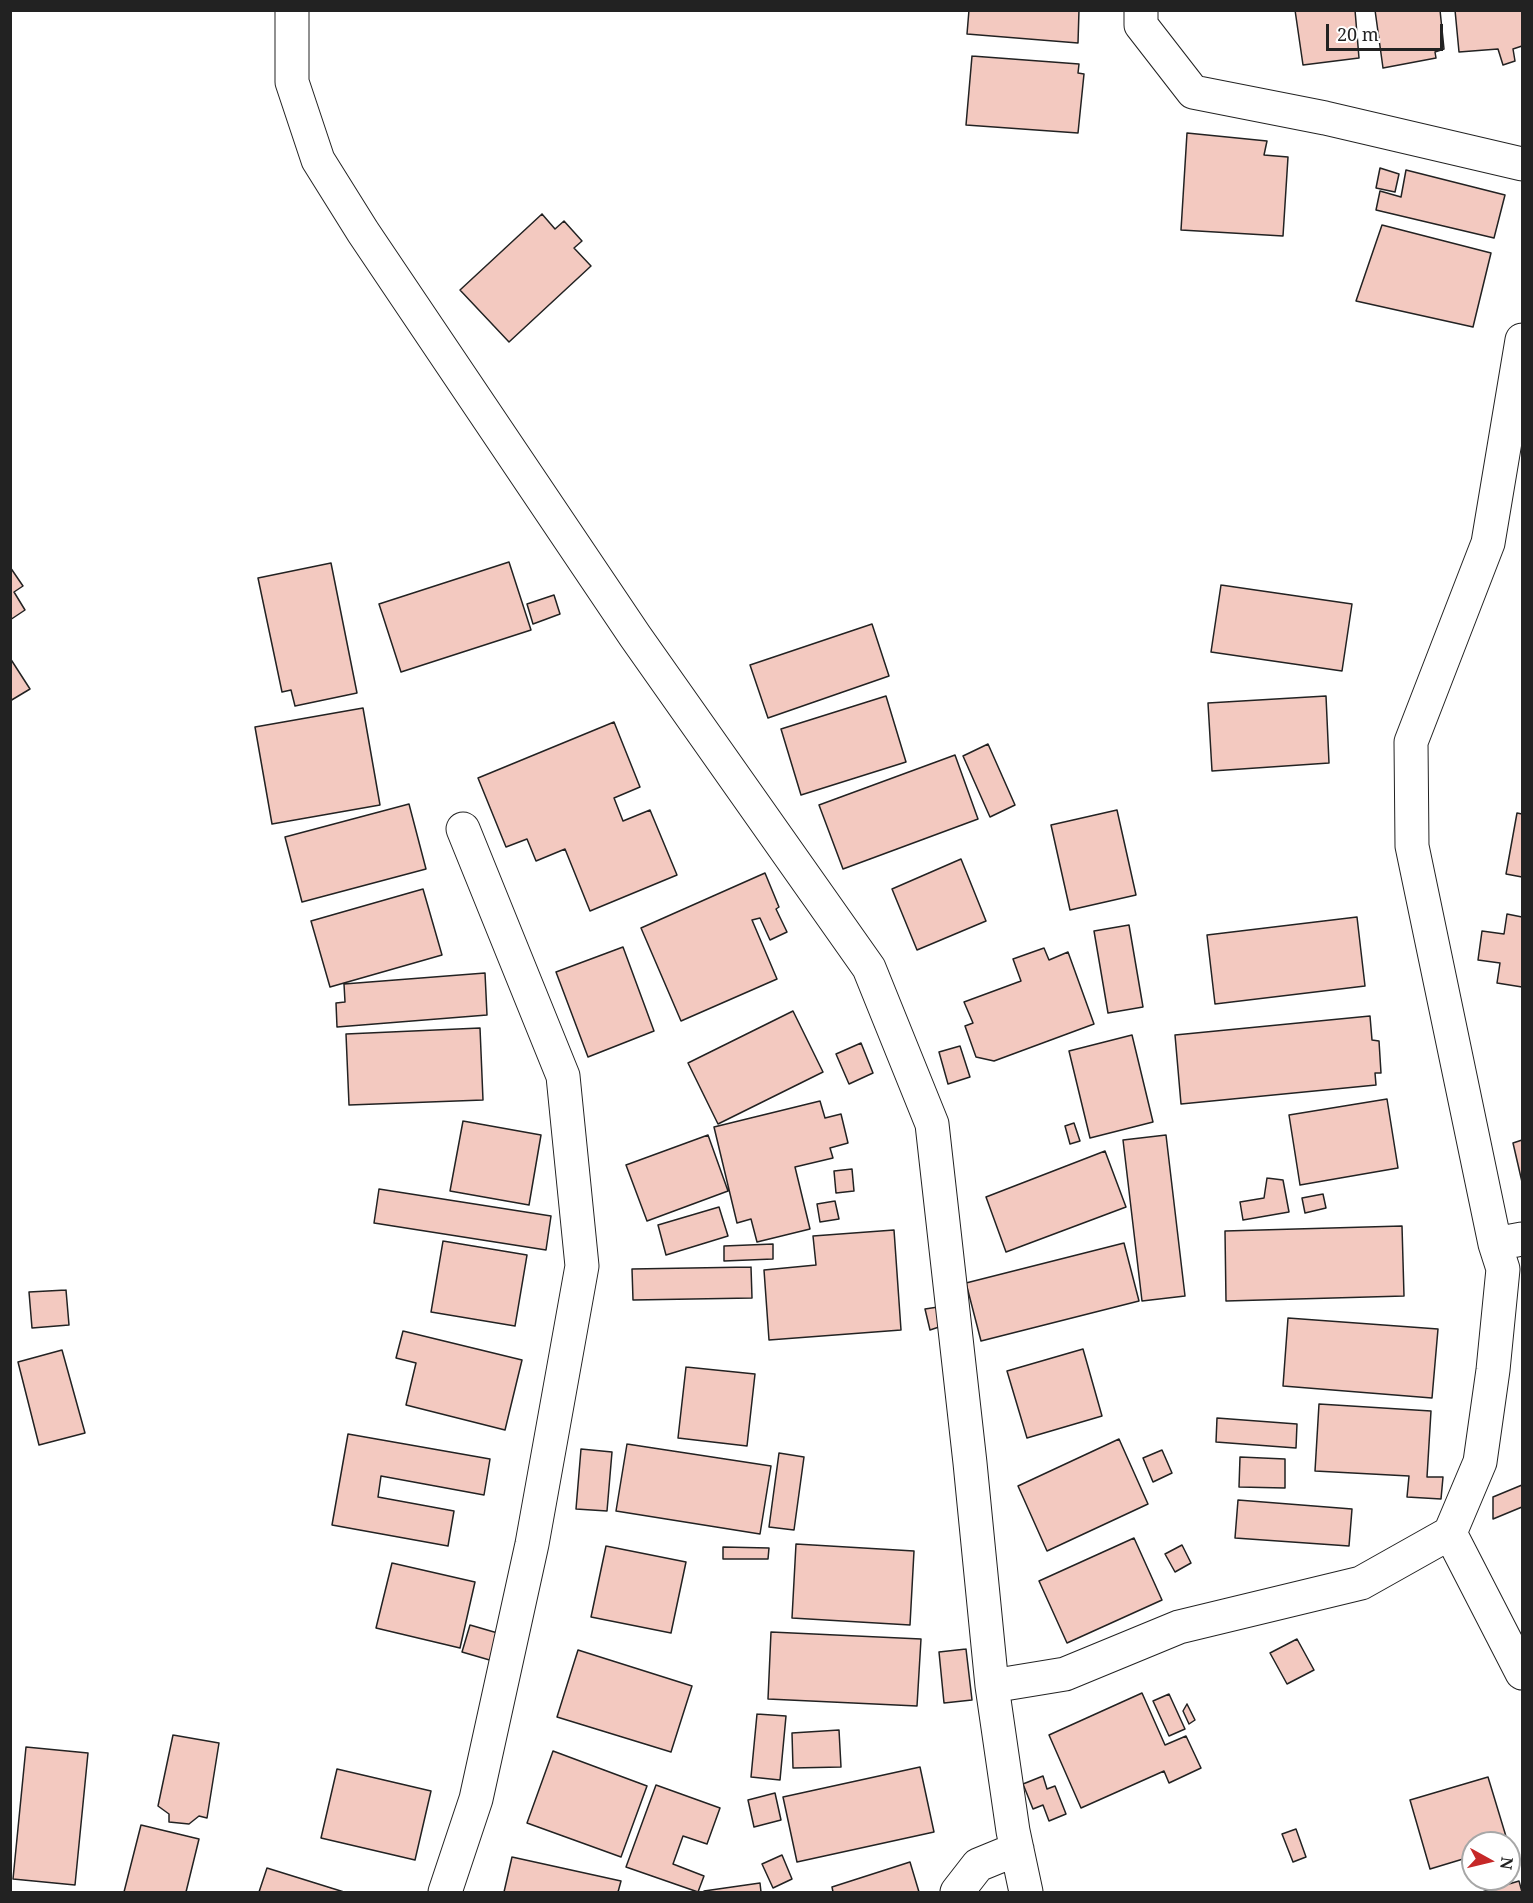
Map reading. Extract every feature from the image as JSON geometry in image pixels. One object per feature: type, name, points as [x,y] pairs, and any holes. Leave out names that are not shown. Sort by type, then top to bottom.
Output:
[{"type":"street","points":[[292,10],[292,82],[318,160],[363,232],[628,626],[869,968],[932,1124],[970,1462],[992,1686],[1026,1893]]},
{"type":"street","points":[[1141,10],[1141,25],[1193,92],[1325,118],[1522,165]]},
{"type":"street","points":[[992,1686],[1065,1674],[1179,1628],[1361,1583],[1450,1533],[1480,1462],[1493,1370],[1503,1269],[1509,1242],[1412,846],[1411,742],[1488,543],[1522,340]]},
{"type":"street","points":[[445,1893],[476,1799],[532,1544],[582,1266],[563,1076],[463,829]]},
{"type":"street","points":[[1450,1533],[1522,1673]]},
{"type":"street","points":[[957,1893],[978,1865],[1017,1849]]},
{"type":"building","points":[[969,10],[1079,10],[1078,43],[967,34]]},
{"type":"building","points":[[1295,10],[1355,10],[1359,58],[1303,65]]},
{"type":"building","points":[[1375,10],[1440,10],[1444,49],[1435,52],[1436,58],[1383,68]]},
{"type":"building","points":[[1455,10],[1522,10],[1522,46],[1513,49],[1515,61],[1503,65],[1498,49],[1459,52]]},
{"type":"building","points":[[972,56],[1079,64],[1078,73],[1084,74],[1078,133],[966,125]]},
{"type":"building","points":[[1187,133],[1267,141],[1264,155],[1288,157],[1283,236],[1181,230]]},
{"type":"building","points":[[1380,168],[1399,174],[1395,192],[1376,188]]},
{"type":"building","points":[[1406,170],[1505,195],[1494,238],[1376,210],[1380,191],[1401,197]]},
{"type":"building","points":[[542,214],[555,229],[564,221],[582,241],[574,248],[591,266],[509,342],[460,290]]},
{"type":"building","points":[[1382,225],[1491,253],[1473,327],[1356,301]]},
{"type":"building","points":[[509,562],[531,630],[401,672],[379,604]]},
{"type":"building","points":[[331,563],[357,693],[295,706],[291,690],[282,692],[258,578]]},
{"type":"building","points":[[10,567],[23,586],[14,592],[25,610],[10,620]]},
{"type":"building","points":[[1221,585],[1352,604],[1342,671],[1211,652]]},
{"type":"building","points":[[554,595],[560,614],[533,624],[527,604]]},
{"type":"building","points":[[872,624],[889,676],[768,718],[750,665]]},
{"type":"building","points":[[10,658],[30,689],[10,701]]},
{"type":"building","points":[[886,696],[906,762],[801,795],[781,729]]},
{"type":"building","points":[[1326,696],[1329,763],[1212,771],[1208,703]]},
{"type":"building","points":[[363,708],[380,805],[272,824],[255,727]]},
{"type":"building","points":[[614,722],[640,787],[614,798],[623,821],[650,810],[677,875],[590,911],[565,849],[536,861],[527,839],[506,847],[478,778]]},
{"type":"building","points":[[988,744],[1015,805],[990,817],[963,756]]},
{"type":"building","points":[[955,755],[978,819],[843,869],[819,805]]},
{"type":"building","points":[[409,804],[426,869],[302,902],[285,837]]},
{"type":"building","points":[[1117,810],[1136,895],[1070,910],[1051,825]]},
{"type":"building","points":[[1517,813],[1522,814],[1522,877],[1506,874]]},
{"type":"building","points":[[961,859],[986,921],[917,950],[892,889]]},
{"type":"building","points":[[765,873],[779,907],[776,909],[787,932],[770,940],[760,918],[752,920],[777,979],[681,1021],[641,928]]},
{"type":"building","points":[[423,889],[442,955],[330,987],[311,921]]},
{"type":"building","points":[[1507,914],[1522,917],[1522,987],[1497,983],[1500,963],[1478,960],[1482,931],[1504,934]]},
{"type":"building","points":[[1357,917],[1365,986],[1215,1004],[1207,935]]},
{"type":"building","points":[[1129,925],[1143,1007],[1108,1013],[1094,931]]},
{"type":"building","points":[[623,947],[654,1031],[588,1057],[556,972]]},
{"type":"building","points":[[1044,948],[1049,960],[1068,952],[1094,1024],[994,1061],[976,1057],[965,1026],[973,1023],[964,1002],[1021,981],[1013,959]]},
{"type":"building","points":[[485,973],[487,1015],[337,1027],[336,1003],[345,1002],[344,984]]},
{"type":"building","points":[[793,1011],[823,1072],[718,1124],[688,1063]]},
{"type":"building","points":[[1370,1016],[1372,1040],[1379,1041],[1381,1073],[1375,1073],[1376,1085],[1181,1104],[1175,1035]]},
{"type":"building","points":[[480,1028],[483,1100],[349,1105],[346,1034]]},
{"type":"building","points":[[1132,1035],[1153,1122],[1090,1138],[1069,1051]]},
{"type":"building","points":[[861,1043],[873,1073],[849,1084],[836,1054]]},
{"type":"building","points":[[960,1046],[970,1077],[948,1084],[939,1052]]},
{"type":"building","points":[[1387,1099],[1398,1168],[1300,1185],[1289,1115]]},
{"type":"building","points":[[820,1101],[825,1118],[841,1114],[848,1143],[830,1148],[833,1158],[795,1167],[810,1229],[757,1242],[751,1219],[737,1223],[714,1127]]},
{"type":"building","points":[[463,1121],[541,1135],[529,1205],[450,1191]]},
{"type":"building","points":[[1074,1123],[1080,1141],[1070,1144],[1065,1126]]},
{"type":"building","points":[[708,1135],[728,1191],[647,1221],[626,1165]]},
{"type":"building","points":[[1166,1135],[1185,1296],[1142,1301],[1123,1140]]},
{"type":"building","points":[[1522,1140],[1522,1182],[1513,1143]]},
{"type":"building","points":[[1105,1151],[1126,1207],[1006,1252],[986,1197]]},
{"type":"building","points":[[852,1169],[854,1191],[836,1193],[834,1171]]},
{"type":"building","points":[[1267,1178],[1283,1180],[1289,1212],[1243,1220],[1240,1202],[1264,1198]]},
{"type":"building","points":[[379,1189],[551,1216],[546,1250],[374,1223]]},
{"type":"building","points":[[1323,1194],[1326,1208],[1305,1213],[1302,1198]]},
{"type":"building","points":[[835,1201],[839,1219],[820,1222],[817,1204]]},
{"type":"building","points":[[719,1207],[728,1236],[666,1255],[658,1225]]},
{"type":"building","points":[[1402,1226],[1404,1296],[1226,1301],[1225,1231]]},
{"type":"building","points":[[894,1230],[901,1330],[769,1340],[764,1270],[816,1265],[813,1236]]},
{"type":"building","points":[[443,1241],[527,1255],[515,1326],[431,1312]]},
{"type":"building","points":[[1124,1243],[1139,1301],[981,1341],[966,1283]]},
{"type":"building","points":[[773,1244],[773,1259],[724,1261],[724,1246]]},
{"type":"building","points":[[751,1267],[752,1298],[633,1300],[632,1269]]},
{"type":"building","points":[[66,1290],[69,1325],[32,1328],[29,1292]]},
{"type":"building","points":[[938,1307],[942,1326],[930,1330],[925,1309]]},
{"type":"building","points":[[1288,1318],[1438,1329],[1432,1398],[1283,1386]]},
{"type":"building","points":[[403,1331],[522,1360],[505,1430],[406,1405],[416,1363],[396,1358]]},
{"type":"building","points":[[1083,1349],[1102,1416],[1027,1438],[1007,1371]]},
{"type":"building","points":[[62,1350],[85,1433],[39,1445],[18,1362]]},
{"type":"building","points":[[686,1367],[755,1374],[747,1446],[678,1438]]},
{"type":"building","points":[[1319,1404],[1431,1411],[1427,1477],[1443,1477],[1441,1499],[1407,1497],[1409,1476],[1315,1471]]},
{"type":"building","points":[[1217,1418],[1297,1424],[1296,1448],[1216,1442]]},
{"type":"building","points":[[348,1434],[490,1459],[484,1495],[381,1476],[378,1497],[454,1511],[448,1546],[332,1525]]},
{"type":"building","points":[[1119,1439],[1148,1504],[1047,1551],[1018,1486]]},
{"type":"building","points":[[627,1444],[771,1466],[760,1534],[616,1511]]},
{"type":"building","points":[[581,1449],[612,1452],[607,1511],[576,1509]]},
{"type":"building","points":[[1162,1450],[1172,1473],[1153,1482],[1143,1458]]},
{"type":"building","points":[[779,1453],[804,1457],[794,1530],[769,1527]]},
{"type":"building","points":[[1240,1457],[1285,1459],[1285,1488],[1239,1487]]},
{"type":"building","points":[[1522,1485],[1522,1507],[1493,1519],[1493,1497]]},
{"type":"building","points":[[1238,1500],[1352,1509],[1349,1546],[1235,1538]]},
{"type":"building","points":[[1134,1538],[1162,1600],[1067,1643],[1039,1581]]},
{"type":"building","points":[[796,1544],[914,1551],[910,1625],[792,1618]]},
{"type":"building","points":[[1182,1545],[1191,1563],[1175,1572],[1165,1554]]},
{"type":"building","points":[[606,1546],[686,1562],[671,1633],[591,1617]]},
{"type":"building","points":[[723,1547],[769,1548],[768,1559],[723,1559]]},
{"type":"building","points":[[392,1563],[475,1582],[460,1648],[376,1628]]},
{"type":"building","points":[[470,1625],[501,1634],[493,1661],[462,1652]]},
{"type":"building","points":[[771,1632],[921,1639],[917,1706],[768,1699]]},
{"type":"building","points":[[1297,1639],[1314,1670],[1287,1684],[1270,1653]]},
{"type":"building","points":[[966,1649],[972,1700],[944,1703],[939,1652]]},
{"type":"building","points":[[578,1650],[692,1686],[671,1752],[557,1717]]},
{"type":"building","points":[[1142,1693],[1165,1745],[1186,1736],[1201,1768],[1169,1783],[1164,1771],[1081,1808],[1049,1735]]},
{"type":"building","points":[[1169,1694],[1185,1729],[1169,1736],[1153,1701]]},
{"type":"building","points":[[1187,1704],[1195,1720],[1189,1724],[1183,1711]]},
{"type":"building","points":[[757,1714],[786,1716],[780,1780],[751,1777]]},
{"type":"building","points":[[839,1730],[841,1767],[793,1768],[792,1733]]},
{"type":"building","points":[[173,1735],[219,1743],[207,1818],[199,1816],[189,1824],[169,1822],[169,1814],[158,1806]]},
{"type":"building","points":[[26,1747],[88,1753],[75,1885],[13,1879]]},
{"type":"building","points":[[553,1751],[647,1786],[621,1857],[527,1823]]},
{"type":"building","points":[[920,1767],[934,1832],[797,1862],[783,1797]]},
{"type":"building","points":[[337,1769],[431,1791],[415,1860],[321,1838]]},
{"type":"building","points":[[1043,1776],[1047,1789],[1055,1786],[1066,1814],[1049,1821],[1043,1805],[1033,1809],[1023,1784]]},
{"type":"building","points":[[1488,1777],[1504,1831],[1461,1831],[1461,1860],[1430,1869],[1410,1800]]},
{"type":"building","points":[[656,1785],[720,1808],[707,1844],[683,1836],[673,1864],[704,1876],[698,1892],[626,1867]]},
{"type":"building","points":[[775,1793],[781,1820],[754,1827],[748,1800]]},
{"type":"building","points":[[141,1825],[199,1839],[186,1892],[124,1892]]},
{"type":"building","points":[[1296,1829],[1306,1857],[1293,1862],[1282,1834]]},
{"type":"building","points":[[782,1855],[792,1879],[773,1888],[762,1864]]},
{"type":"building","points":[[512,1857],[621,1881],[618,1892],[504,1892]]},
{"type":"building","points":[[910,1862],[919,1892],[833,1892],[832,1887]]},
{"type":"building","points":[[267,1868],[344,1892],[259,1892]]},
{"type":"building","points":[[760,1883],[761,1892],[704,1892],[704,1891]]},
{"type":"building","points":[[1521,1888],[1522,1892],[1482,1892],[1521,1891]]}]
